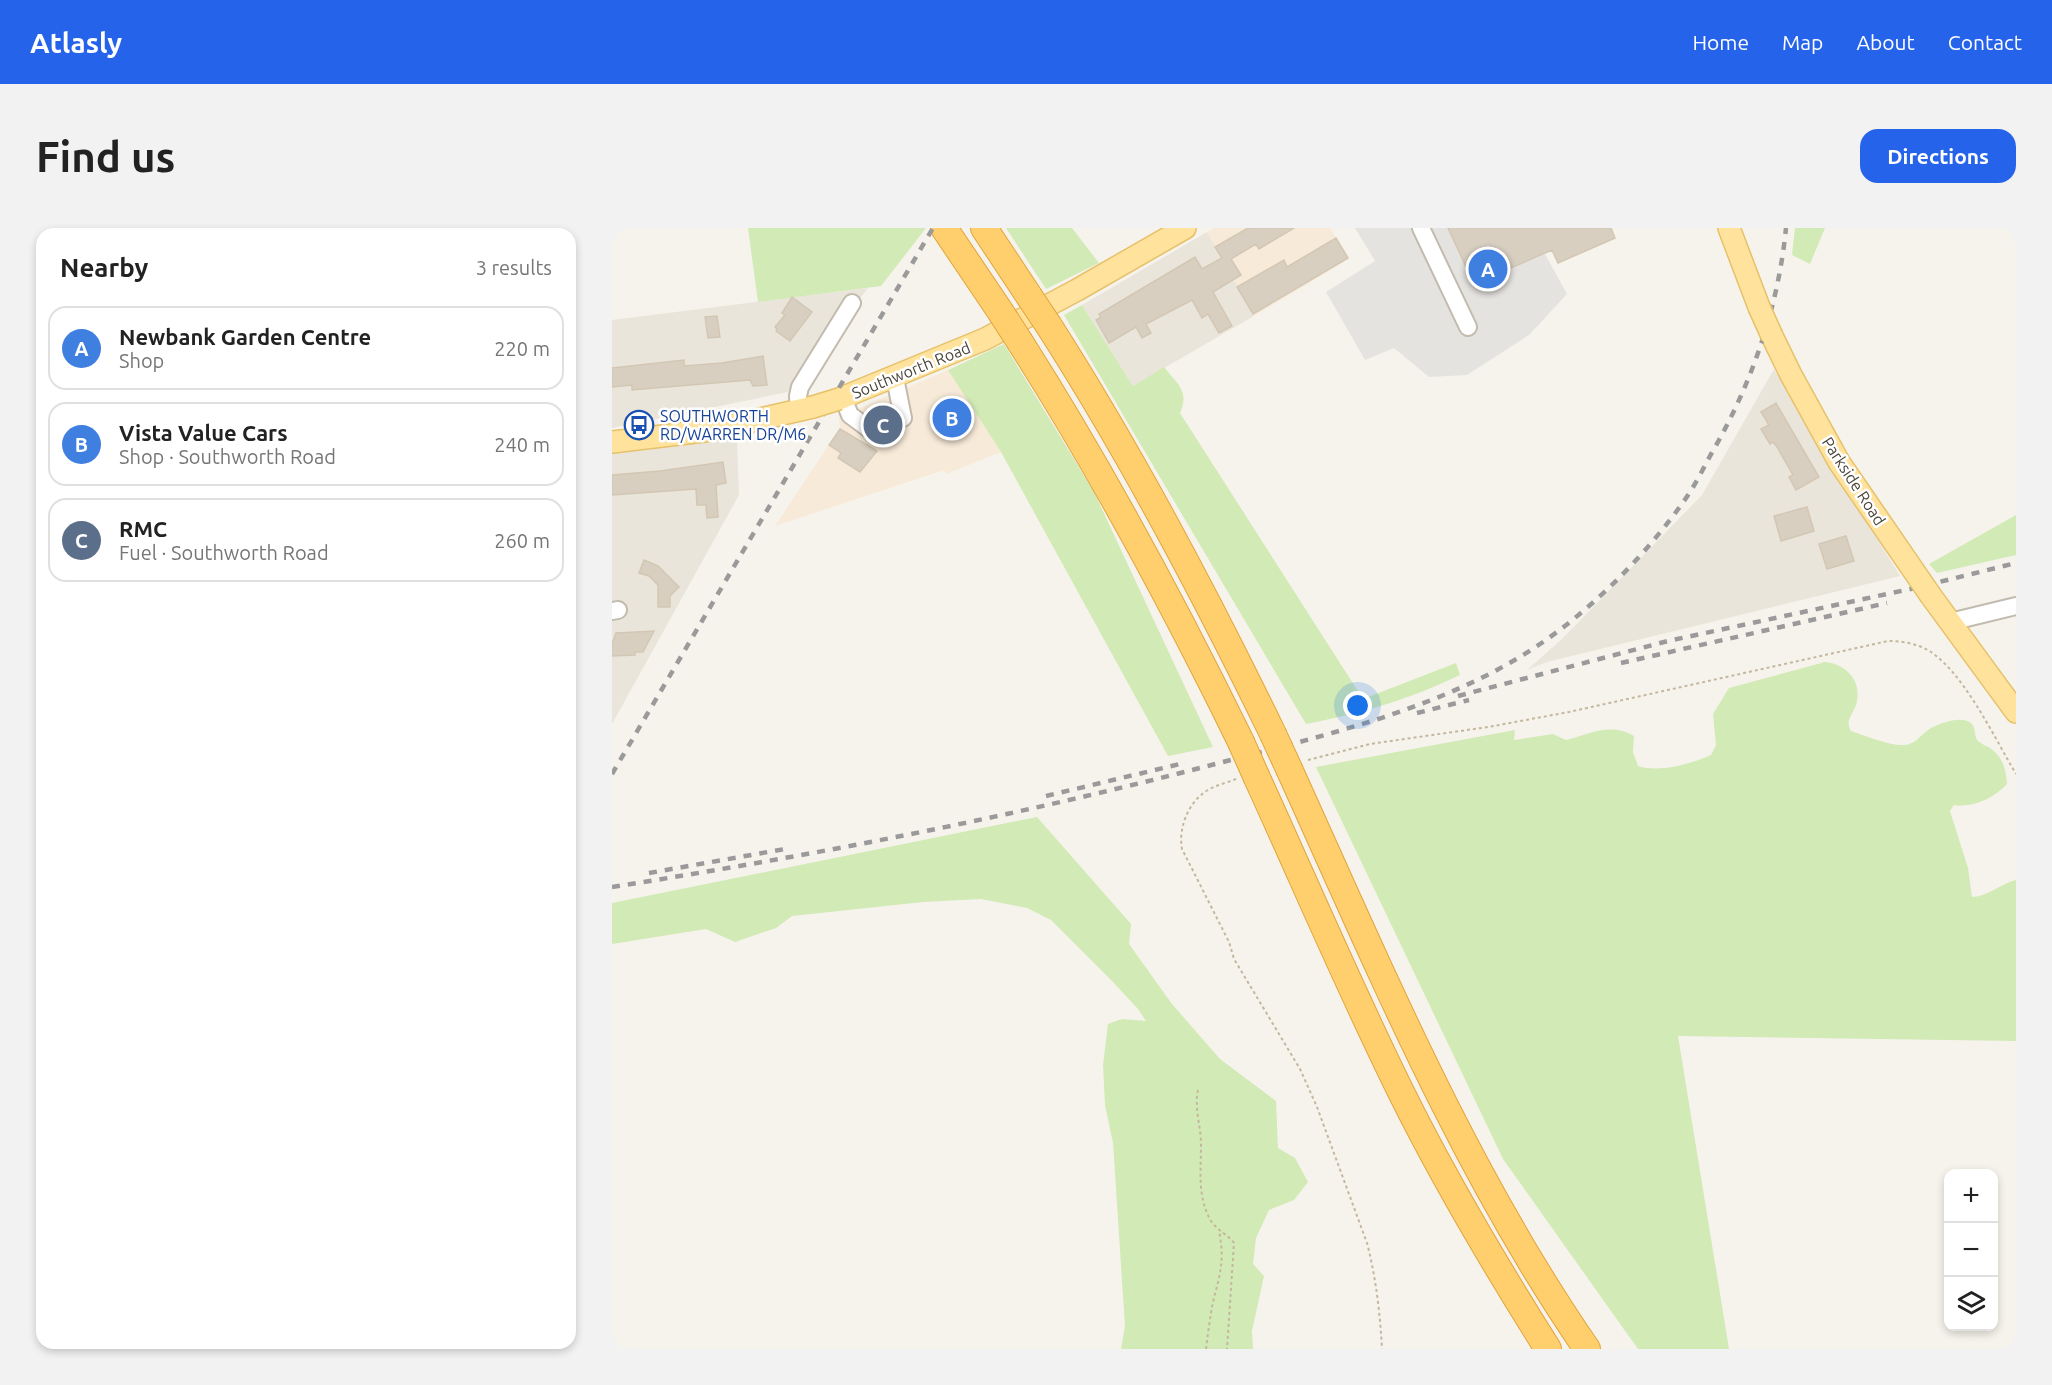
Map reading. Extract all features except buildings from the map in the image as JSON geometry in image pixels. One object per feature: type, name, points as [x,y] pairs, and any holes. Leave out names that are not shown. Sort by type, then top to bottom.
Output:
[{"type":"highway","points":[[984,228],[1097,403],[1171,532],[1273,734],[1294,767],[1434,1082],[1481,1173],[1587,1349]]},
{"type":"highway","points":[[944,229],[1020,342],[1166,590],[1240,742],[1247,778],[1401,1092],[1450,1185],[1548,1349]]},
{"type":"main road","name":"Southworth Road","points":[[612,442],[712,430],[806,409],[895,378],[985,339],[1077,290],[1185,228]]},
{"type":"main road","name":"Parkside Road","points":[[1729,228],[1772,336],[1839,462],[1925,588],[2016,712]]},
{"type":"street","points":[[1421,228],[1468,327]]},
{"type":"street","points":[[806,409],[798,396],[800,387],[852,303]]},
{"type":"street","points":[[841,398],[850,415],[869,429],[903,418],[895,378]]},
{"type":"street","points":[[1950,622],[2016,606]]},
{"type":"path","points":[[1294,767],[1370,744],[1488,727],[1569,712],[1888,640],[1909,643],[1925,649],[1941,660],[1966,689],[2016,774]]},
{"type":"path","points":[[1247,778],[1211,788],[1203,793],[1191,807],[1182,826],[1180,837],[1182,849],[1229,942],[1234,959],[1300,1069],[1317,1107],[1373,1265],[1377,1283],[1382,1349]]},
{"type":"path","points":[[1198,1090],[1195,1103],[1199,1115],[1201,1187],[1204,1206],[1212,1224],[1234,1243],[1227,1349]]},
{"type":"path","points":[[1206,1349],[1220,1278],[1222,1259],[1219,1230]]},
{"type":"shaded area","points":[[1214,228],[1330,228],[1349,259],[1254,316],[1207,232]]},
{"type":"shaded area","points":[[1355,228],[1448,228],[1474,284],[1545,254],[1567,294],[1529,335],[1467,375],[1429,377],[1394,348],[1365,360],[1326,292],[1375,261]]},
{"type":"shaded area","points":[[1207,232],[1254,316],[1133,386],[1082,305]]},
{"type":"shaded area","points":[[868,288],[788,392],[612,428],[612,320]]},
{"type":"shaded area","points":[[1774,369],[1900,576],[1547,662],[1527,670],[1562,639],[1702,495]]},
{"type":"shaded area","points":[[948,370],[1001,452],[946,474],[944,470],[775,526],[840,428],[839,417]]},
{"type":"shaded area","points":[[737,439],[739,495],[612,724],[612,450]]},
{"type":"green space","points":[[748,228],[926,228],[881,286],[758,302]]},
{"type":"green space","points":[[1006,228],[1072,228],[1099,263],[1046,289]]},
{"type":"green space","points":[[1795,228],[1825,228],[1810,264],[1792,255]]},
{"type":"green space","points":[[1082,305],[1133,386],[1164,367],[1181,388],[1184,399],[1180,413],[1363,699],[1456,663],[1460,675],[1422,692],[1384,705],[1306,724],[1064,315]]},
{"type":"green space","points":[[1004,344],[1094,492],[1213,747],[1168,756],[1001,452],[948,370]]},
{"type":"green space","points":[[2016,515],[2016,555],[1937,573],[1929,564]]},
{"type":"green space","points":[[1825,662],[1833,663],[1846,670],[1855,682],[1858,697],[1849,721],[1851,731],[1885,742],[1905,745],[1915,741],[1937,725],[1956,720],[1968,721],[1974,728],[1978,741],[1990,748],[2001,760],[2007,784],[1996,794],[1983,801],[1961,806],[1954,805],[1950,811],[1968,868],[1972,897],[2016,880],[2016,1041],[1678,1036],[1729,1349],[1638,1349],[1503,1159],[1316,767],[1515,730],[1514,740],[1553,734],[1566,740],[1600,730],[1617,730],[1634,736],[1633,752],[1638,766],[1675,767],[1711,755],[1716,745],[1713,714],[1729,688]]},
{"type":"green space","points":[[1037,817],[1131,924],[1129,944],[1172,1004],[1220,1059],[1276,1101],[1278,1148],[1295,1158],[1308,1182],[1294,1200],[1269,1210],[1256,1238],[1253,1264],[1264,1276],[1252,1331],[1253,1349],[1121,1349],[1125,1326],[1113,1143],[1105,1105],[1103,1065],[1108,1024],[1122,1019],[1146,1021],[1111,980],[1051,920],[1027,908],[981,899],[923,902],[792,916],[776,928],[735,942],[706,929],[612,944],[612,903]]},
{"type":"railway","points":[[612,774],[933,228]]},
{"type":"railway","points":[[612,887],[869,842],[1061,802],[1310,739],[1384,717],[1421,704],[1492,673],[1557,632],[1592,603],[1642,554],[1688,496],[1725,429],[1750,374],[1777,288],[1786,228]]},
{"type":"railway","points":[[1458,696],[1668,641],[1915,588],[2016,563]]},
{"type":"railway","points":[[1621,663],[1887,603]]},
{"type":"railway","points":[[1417,713],[1469,700]]},
{"type":"railway","points":[[1046,796],[1180,764]]},
{"type":"railway","points":[[649,873],[785,849]]},
{"type":"place","name":"Newbank Garden Centre","points":[[1488,269]]},
{"type":"place","name":"Vista Value Cars","points":[[952,418]]},
{"type":"place","name":"SOUTHWORTH RD/WARREN DR/M6","points":[[639,425]]},
{"type":"place","name":"RMC","points":[[883,425]]}]
